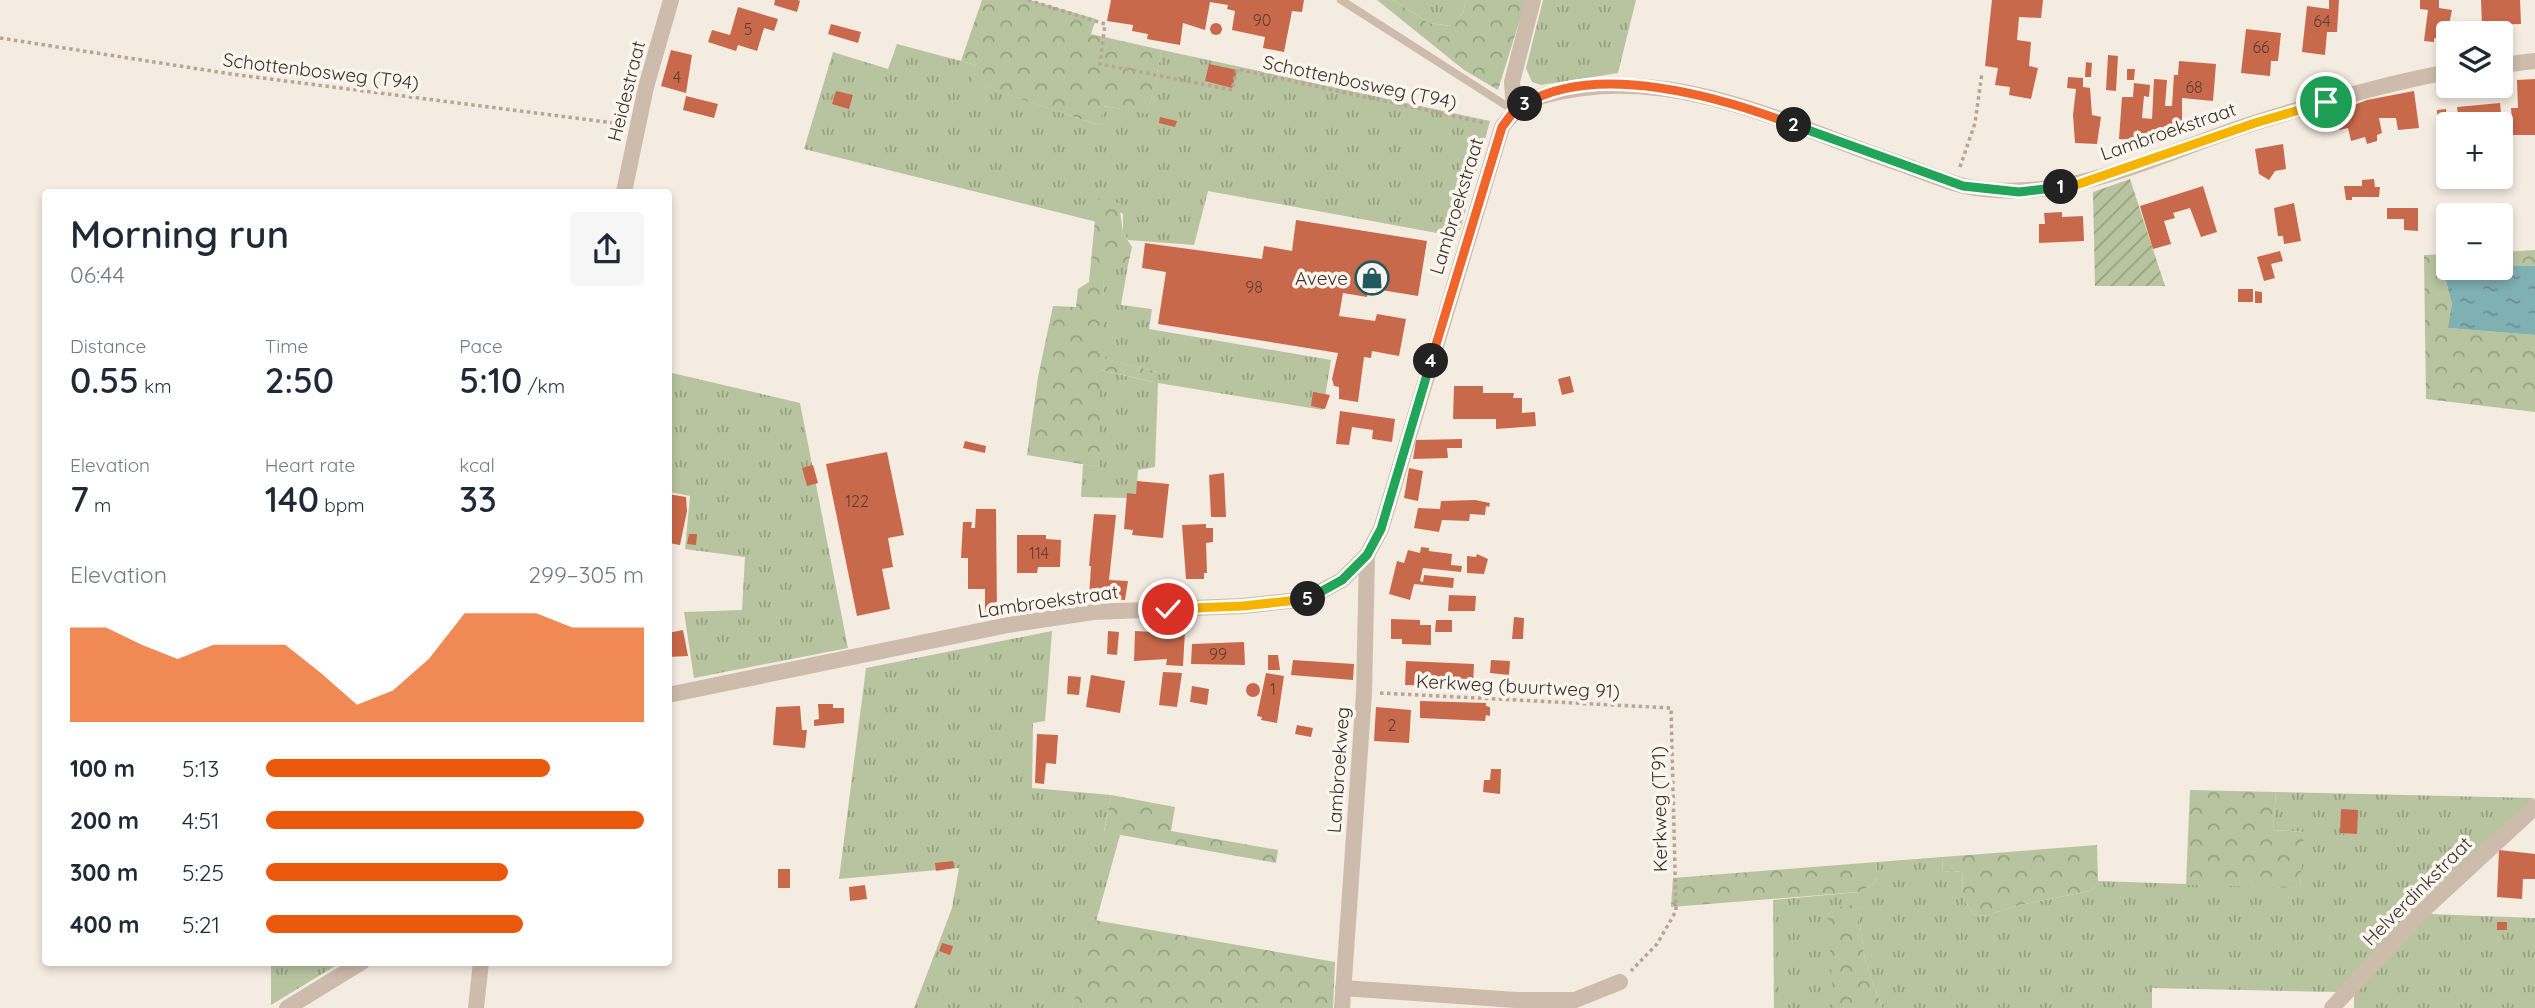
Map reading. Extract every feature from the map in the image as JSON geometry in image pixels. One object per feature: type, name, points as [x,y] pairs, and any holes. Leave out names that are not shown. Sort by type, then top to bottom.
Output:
[{"type":"street","name":"Heidestraat","points":[[625,189],[671,0]]},
{"type":"street","points":[[1514,111],[1512,82],[1533,0]]},
{"type":"street","points":[[2513,64],[2535,61]]},
{"type":"street","name":"Lambroekstraat","points":[[672,694],[1008,625],[1093,612],[1243,606],[1307,599],[1342,580],[1367,555],[1381,529],[1502,127],[1514,111],[1543,93],[1611,84],[1681,90],[1745,107],[1955,183],[2019,192],[2076,185],[2255,123],[2397,82],[2436,74]]},
{"type":"street","name":"Lambroekweg","points":[[1342,1008],[1364,693],[1367,555]]},
{"type":"street","name":"Helverdinkstraat","points":[[2332,1008],[2418,915],[2535,807]]},
{"type":"street","points":[[288,1008],[356,966]]},
{"type":"street","points":[[476,1008],[481,966]]},
{"type":"street","points":[[1343,988],[1516,1000],[1575,1000],[1620,982]]},
{"type":"lane","points":[[1341,0],[1514,111]]},
{"type":"path","name":"Schottenbosweg (T94)","points":[[1028,0],[1105,24],[1100,64],[1232,90],[1237,69],[1502,127]]},
{"type":"path","name":"Schottenbosweg (T94)","points":[[0,38],[231,74],[638,126]]},
{"type":"path","points":[[1955,183],[1972,134],[1982,73]]},
{"type":"path","name":"Kerkweg (buurtweg 91)","points":[[1364,693],[1671,708]]},
{"type":"path","name":"Kerkweg (T91)","points":[[1620,982],[1657,944],[1676,911],[1671,708]]},
{"type":"green space","points":[[982,0],[1030,0],[1096,19],[1091,34],[1162,50],[1148,114],[1104,106],[1098,125],[971,82],[976,65],[961,61]]},
{"type":"green space","points":[[1377,0],[1393,0],[1429,23],[1450,26],[1463,13],[1466,0],[1526,0],[1498,90],[1464,70]]},
{"type":"green space","points":[[1393,0],[1466,0],[1463,13],[1451,26],[1429,23]]},
{"type":"green space","points":[[1543,0],[1636,0],[1618,73],[1541,85],[1532,82],[1526,68]]},
{"type":"green space","points":[[897,44],[976,65],[972,82],[1098,125],[1103,106],[1148,113],[1162,50],[1490,121],[1460,230],[1448,235],[1208,191],[1194,245],[1128,240],[1123,233],[1123,214],[1098,200],[1097,222],[804,149],[833,52],[888,69]]},
{"type":"green space","points":[[2130,179],[2165,286],[2095,286],[2093,192]]},
{"type":"green space","points":[[1097,199],[1119,203],[1123,233],[1132,247],[1128,265],[1104,265],[1103,358],[1157,372],[1154,382],[1100,370],[1100,467],[1027,455],[1038,377],[1053,306],[1076,307],[1078,289],[1089,282]]},
{"type":"green space","points":[[2535,250],[2535,266],[2513,265],[2513,251]]},
{"type":"green space","points":[[2436,254],[2436,280],[2446,280],[2452,304],[2449,328],[2535,335],[2535,412],[2426,399],[2424,255]]},
{"type":"green space","points":[[1104,264],[1128,265],[1121,305],[1152,309],[1149,329],[1331,360],[1323,410],[1158,383],[1155,467],[1138,470],[1136,498],[1081,497],[1083,464],[1100,467],[1100,370],[1153,382],[1157,372],[1102,358]]},
{"type":"green space","points":[[672,373],[800,403],[848,648],[694,678],[684,612],[742,610],[745,557],[685,549],[690,496],[672,493]]},
{"type":"green space","points":[[1052,631],[1045,721],[1033,723],[1032,788],[1111,795],[1104,831],[1120,835],[1072,1008],[914,1008],[952,908],[959,868],[839,879],[866,668]]},
{"type":"green space","points":[[2190,790],[2276,792],[2273,830],[2304,832],[2300,888],[2186,885]]},
{"type":"green space","points":[[2276,792],[2534,798],[2420,902],[2337,992],[2152,988],[2152,1008],[1882,1008],[1865,960],[1857,905],[1834,1008],[1774,1008],[1773,900],[1859,892],[1875,883],[1877,862],[1942,857],[1943,871],[1963,872],[1962,896],[1973,914],[1984,916],[2020,905],[2090,891],[2098,881],[2300,888],[2303,832],[2273,830]]},
{"type":"green space","points":[[1111,795],[1175,807],[1171,831],[1278,850],[1276,863],[1104,832]]},
{"type":"green space","points":[[2097,845],[2098,881],[2090,891],[2020,905],[1984,916],[1973,914],[1962,896],[1963,872],[1943,871],[1942,857]]},
{"type":"green space","points":[[1877,862],[1875,883],[1859,892],[1671,907],[1673,878]]},
{"type":"green space","points":[[1857,904],[1865,960],[1882,1008],[1834,1008],[1827,909]]},
{"type":"green space","points":[[2429,914],[2535,918],[2535,1008],[2354,1008],[2354,994]]},
{"type":"green space","points":[[1094,920],[1335,962],[1333,1008],[1072,1008]]},
{"type":"green space","points":[[271,966],[335,966],[271,1005]]},
{"type":"water","points":[[2513,265],[2535,266],[2535,335],[2448,328],[2452,304],[2446,280],[2513,280]]},
{"type":"building","points":[[775,0],[800,1],[797,12],[774,5]]},
{"type":"building","points":[[1111,0],[1304,0],[1302,12],[1292,11],[1284,52],[1263,48],[1265,37],[1232,30],[1235,11],[1227,9],[1228,5],[1210,2],[1205,30],[1183,23],[1180,45],[1147,39],[1148,34],[1132,31],[1133,25],[1107,21]]},
{"type":"building","points":[[1992,0],[2043,0],[2041,18],[2019,17],[2017,40],[2031,42],[2029,66],[2038,68],[2031,99],[2009,95],[2010,87],[1995,85],[1998,68],[1985,66]]},
{"type":"building","points":[[2329,0],[2339,0],[2337,32],[2327,32],[2325,55],[2302,52],[2307,6],[2329,9]]},
{"type":"building","points":[[2420,0],[2439,0],[2439,8],[2452,10],[2450,21],[2436,21],[2434,42],[2424,41],[2428,10],[2420,9]]},
{"type":"building","points":[[2481,0],[2520,0],[2521,24],[2513,24],[2513,21],[2482,21]]},
{"type":"building","points":[[738,7],[778,19],[774,31],[764,28],[757,51],[738,45],[736,51],[708,42],[712,30],[730,35]]},
{"type":"building","points":[[1216,23],[1222,29],[1216,35],[1210,29]]},
{"type":"building","points":[[831,24],[861,32],[858,43],[828,34]]},
{"type":"building","points":[[2246,29],[2281,33],[2278,61],[2271,61],[2270,76],[2241,73]]},
{"type":"building","points":[[671,50],[692,55],[686,93],[661,86]]},
{"type":"building","points":[[2108,55],[2118,56],[2116,91],[2106,90]]},
{"type":"building","points":[[2179,61],[2216,64],[2213,101],[2182,98],[2182,128],[2164,126],[2163,134],[2144,133],[2143,141],[2119,139],[2122,97],[2133,97],[2134,83],[2150,85],[2149,97],[2144,96],[2142,118],[2152,119],[2154,79],[2167,80],[2165,106],[2172,106],[2174,75],[2178,75]]},
{"type":"building","points":[[2086,62],[2092,63],[2091,77],[2085,77]]},
{"type":"building","points":[[1209,64],[1237,70],[1232,88],[1205,81]]},
{"type":"building","points":[[2127,69],[2135,69],[2134,80],[2127,80]]},
{"type":"building","points":[[2068,77],[2083,78],[2083,87],[2090,88],[2092,115],[2101,117],[2097,144],[2075,143],[2073,115],[2076,89],[2067,88]]},
{"type":"building","points":[[2535,79],[2535,135],[2513,135],[2511,108],[2518,108],[2517,80]]},
{"type":"building","points":[[836,91],[853,95],[849,109],[832,104]]},
{"type":"building","points":[[2414,91],[2419,128],[2398,130],[2396,118],[2379,118],[2382,133],[2377,135],[2377,141],[2367,144],[2365,137],[2351,141],[2348,128],[2339,130],[2336,112],[2367,100]]},
{"type":"building","points":[[686,96],[718,104],[714,118],[683,110]]},
{"type":"building","points":[[2500,103],[2501,112],[2458,112],[2457,107]]},
{"type":"building","points":[[1160,117],[1177,121],[1175,127],[1159,123]]},
{"type":"building","points":[[2283,144],[2286,169],[2275,171],[2269,180],[2259,174],[2255,149]]},
{"type":"building","points":[[2374,179],[2375,187],[2380,187],[2379,197],[2352,197],[2352,200],[2346,200],[2344,186],[2362,186],[2362,180]]},
{"type":"building","points":[[2203,186],[2217,232],[2201,237],[2190,208],[2173,213],[2175,218],[2164,221],[2171,244],[2153,249],[2140,206]]},
{"type":"building","points":[[2294,203],[2301,241],[2284,244],[2283,236],[2278,236],[2274,208]]},
{"type":"building","points":[[2387,208],[2418,208],[2418,231],[2404,230],[2404,219],[2387,219]]},
{"type":"building","points":[[2062,212],[2062,217],[2083,216],[2084,241],[2039,243],[2039,224],[2045,224],[2044,213]]},
{"type":"building","points":[[1296,220],[1427,241],[1418,296],[1369,288],[1367,297],[1343,293],[1339,316],[1375,321],[1377,314],[1406,319],[1399,356],[1372,351],[1371,358],[1364,357],[1358,402],[1339,399],[1339,387],[1334,386],[1332,379],[1338,353],[1158,324],[1166,272],[1142,268],[1145,243],[1262,259],[1264,246],[1292,251]]},
{"type":"building","points":[[2280,251],[2283,261],[2271,264],[2275,278],[2264,281],[2257,257]]},
{"type":"building","points":[[2238,289],[2253,289],[2253,302],[2238,302]]},
{"type":"building","points":[[2255,291],[2262,292],[2262,303],[2255,303]]},
{"type":"building","points":[[1570,376],[1574,392],[1562,395],[1558,379]]},
{"type":"building","points":[[1454,386],[1483,386],[1483,393],[1514,393],[1513,398],[1522,398],[1522,413],[1535,412],[1536,426],[1496,429],[1496,419],[1453,419]]},
{"type":"building","points":[[1313,392],[1330,395],[1325,409],[1311,406]]},
{"type":"building","points":[[1340,411],[1395,419],[1392,442],[1372,439],[1373,430],[1352,427],[1349,445],[1336,444]]},
{"type":"building","points":[[1462,439],[1462,448],[1447,448],[1448,458],[1413,459],[1416,440]]},
{"type":"building","points":[[965,441],[986,446],[985,453],[963,448]]},
{"type":"building","points":[[887,452],[904,535],[888,538],[893,567],[882,569],[890,609],[857,616],[826,464]]},
{"type":"building","points":[[813,465],[818,483],[807,486],[802,468]]},
{"type":"building","points":[[1409,468],[1423,471],[1418,501],[1404,498]]},
{"type":"building","points":[[1224,473],[1226,517],[1211,517],[1209,475]]},
{"type":"building","points":[[1137,481],[1169,484],[1163,538],[1132,535],[1133,530],[1124,529],[1127,493],[1136,494]]},
{"type":"building","points":[[672,495],[686,497],[687,511],[680,545],[672,544]]},
{"type":"building","points":[[1475,500],[1490,503],[1489,507],[1486,506],[1485,515],[1470,514],[1469,521],[1442,520],[1439,532],[1414,528],[1418,508],[1440,509],[1441,501]]},
{"type":"building","points":[[976,509],[996,509],[997,615],[985,615],[985,589],[968,589],[968,558],[961,558],[963,522],[972,522],[971,528],[975,528]]},
{"type":"building","points":[[1094,514],[1116,515],[1109,580],[1128,581],[1125,600],[1089,598]]},
{"type":"building","points":[[1206,524],[1206,528],[1213,528],[1213,542],[1206,543],[1207,573],[1204,573],[1204,579],[1186,579],[1182,525]]},
{"type":"building","points":[[689,534],[697,534],[696,545],[687,544]]},
{"type":"building","points":[[1017,535],[1046,535],[1046,539],[1061,540],[1060,567],[1038,567],[1037,573],[1017,573]]},
{"type":"building","points":[[1421,547],[1429,548],[1429,551],[1452,554],[1451,565],[1462,566],[1461,572],[1423,568],[1420,581],[1423,582],[1424,575],[1454,578],[1453,588],[1414,584],[1410,600],[1389,594],[1397,561],[1404,563],[1408,550],[1420,553]]},
{"type":"building","points":[[1477,554],[1488,559],[1484,574],[1467,573],[1467,556],[1476,557]]},
{"type":"building","points":[[1449,595],[1476,596],[1475,611],[1448,611]]},
{"type":"building","points":[[1514,617],[1524,618],[1523,639],[1512,639]]},
{"type":"building","points":[[1391,619],[1420,620],[1420,625],[1431,625],[1431,645],[1402,644],[1402,639],[1391,639]]},
{"type":"building","points":[[1436,620],[1452,620],[1452,632],[1435,632]]},
{"type":"building","points":[[1169,629],[1185,631],[1183,666],[1166,665],[1167,659],[1134,661],[1135,631],[1169,633]]},
{"type":"building","points":[[683,630],[688,656],[672,657],[672,632]]},
{"type":"building","points":[[1108,631],[1119,632],[1117,655],[1107,654]]},
{"type":"building","points":[[1244,642],[1245,665],[1191,664],[1192,644]]},
{"type":"building","points":[[1268,655],[1278,655],[1280,670],[1268,670]]},
{"type":"building","points":[[1293,660],[1354,664],[1353,680],[1291,675]]},
{"type":"building","points":[[1491,660],[1510,661],[1509,675],[1490,673]]},
{"type":"building","points":[[1406,661],[1474,664],[1473,687],[1405,685]]},
{"type":"building","points":[[1163,672],[1182,673],[1177,707],[1159,705]]},
{"type":"building","points":[[1266,673],[1284,676],[1277,723],[1261,720],[1262,717],[1257,716]]},
{"type":"building","points":[[1091,675],[1125,681],[1120,713],[1086,707]]},
{"type":"building","points":[[1068,676],[1081,677],[1079,695],[1067,694]]},
{"type":"building","points":[[1250,683],[1256,683],[1260,690],[1256,697],[1250,697],[1246,693],[1246,687]]},
{"type":"building","points":[[1192,686],[1209,689],[1207,705],[1190,702]]},
{"type":"building","points":[[1420,701],[1486,703],[1486,706],[1490,707],[1490,716],[1486,715],[1485,721],[1420,718]]},
{"type":"building","points":[[818,704],[833,704],[833,708],[844,708],[844,723],[814,726],[814,720],[819,719]]},
{"type":"building","points":[[800,706],[802,730],[807,730],[805,748],[773,745],[776,707]]},
{"type":"building","points":[[1376,707],[1411,710],[1409,743],[1374,741]]},
{"type":"building","points":[[1297,725],[1313,728],[1311,737],[1295,734]]},
{"type":"building","points":[[1037,734],[1058,735],[1056,764],[1046,763],[1044,784],[1035,783]]},
{"type":"building","points":[[1491,769],[1501,769],[1500,794],[1483,792],[1484,780],[1490,780]]},
{"type":"building","points":[[2341,809],[2358,810],[2357,834],[2340,833]]},
{"type":"building","points":[[2499,850],[2535,854],[2535,879],[2523,879],[2522,899],[2497,897]]},
{"type":"building","points":[[953,861],[954,868],[936,871],[935,863]]},
{"type":"building","points":[[778,869],[790,869],[790,888],[778,888]]},
{"type":"building","points":[[865,885],[867,899],[850,901],[849,887]]},
{"type":"building","points":[[2497,922],[2507,922],[2507,930],[2497,930]]},
{"type":"building","points":[[942,943],[953,946],[950,955],[939,951]]},
{"type":"place","name":"Aveve","points":[[1372,278]]},
{"type":"route","points":[[1168,609],[1243,606],[1307,599],[1342,580],[1367,555],[1381,529],[1502,127],[1514,111],[1543,93],[1611,84],[1681,90],[1745,107],[1843,145],[1963,186],[2019,192],[2076,185],[2255,123],[2326,102]]}]
